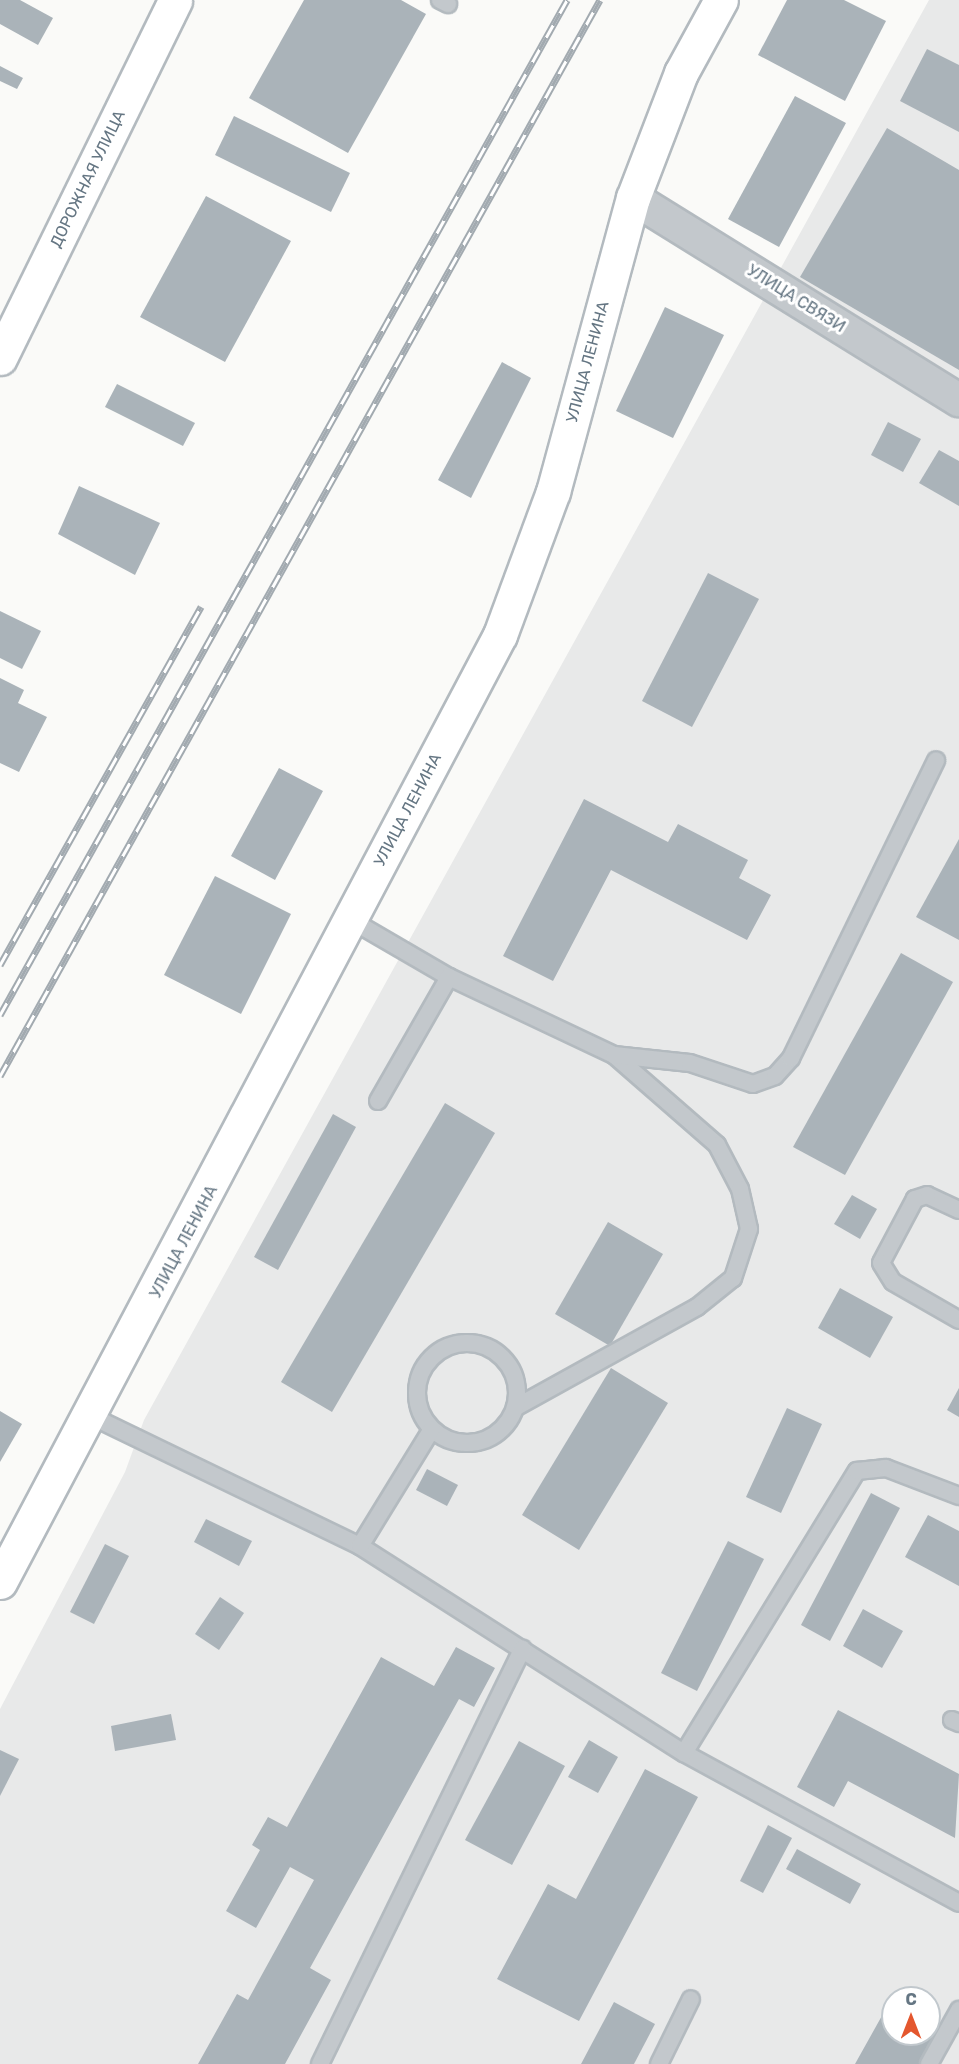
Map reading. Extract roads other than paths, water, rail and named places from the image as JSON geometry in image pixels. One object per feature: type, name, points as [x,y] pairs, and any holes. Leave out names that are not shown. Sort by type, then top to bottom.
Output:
[{"type":"street","name":"ДОРОЖНАЯ УЛИЦА","points":[[0,358],[175,0]]},
{"type":"street","name":"УЛИЦА ЛЕНИНА","points":[[0,1582],[91,1416],[500,635],[532,559],[633,198],[681,73],[721,0]]},
{"type":"street","name":"УЛИЦА СВЯЗИ","points":[[633,198],[959,400]]},
{"type":"lane","points":[[614,1055],[671,1059],[753,1084],[775,1076],[791,1058],[936,761]]},
{"type":"lane","points":[[351,920],[449,977],[614,1055],[717,1146],[740,1189],[749,1229],[733,1278],[697,1306],[514,1408]]},
{"type":"lane","points":[[378,1101],[449,977]]},
{"type":"lane","points":[[959,1210],[927,1195],[915,1199],[880,1263],[893,1282],[959,1320]]},
{"type":"lane","points":[[462,1343],[479,1344],[506,1361],[516,1383],[514,1408],[507,1423],[479,1442],[446,1439],[432,1429],[417,1400],[420,1376],[433,1356],[462,1343]]},
{"type":"lane","points":[[91,1416],[360,1546],[684,1752],[959,1903]]},
{"type":"lane","points":[[360,1546],[432,1429]]},
{"type":"lane","points":[[684,1752],[857,1471],[886,1468],[959,1496]]},
{"type":"lane","points":[[320,2064],[522,1649]]},
{"type":"lane","points":[[659,2064],[692,1999]]},
{"type":"lane","points":[[929,2064],[959,2010]]},
{"type":"railway","points":[[0,1015],[567,0]]},
{"type":"railway","points":[[0,1076],[600,0]]},
{"type":"railway","points":[[0,965],[201,607]]}]
